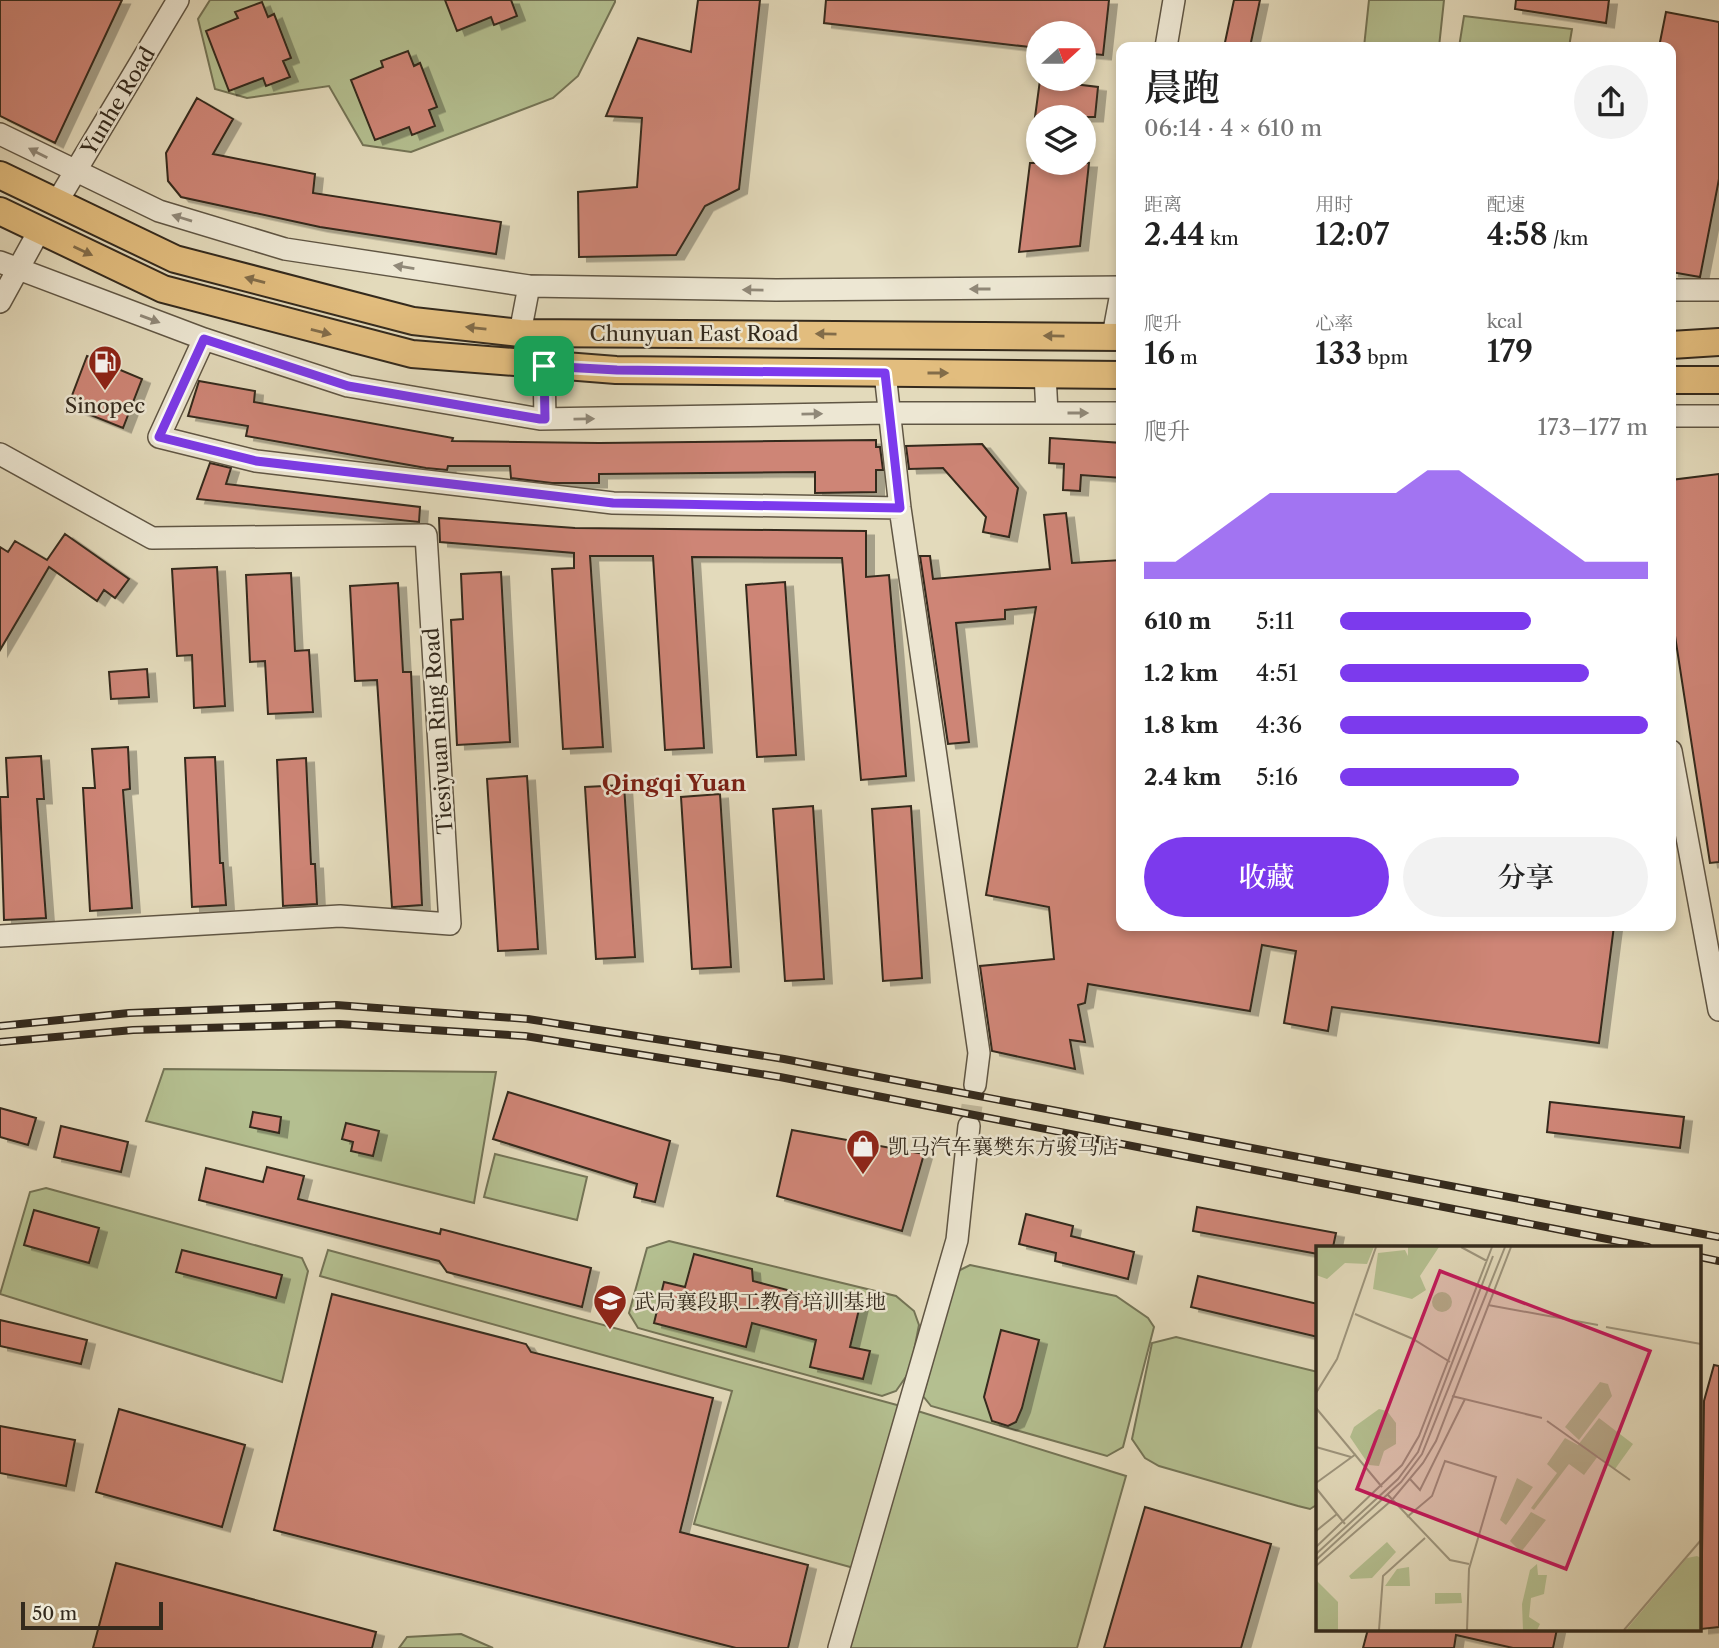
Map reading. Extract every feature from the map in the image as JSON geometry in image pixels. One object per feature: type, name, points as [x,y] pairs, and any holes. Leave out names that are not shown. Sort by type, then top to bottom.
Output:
[{"type":"main road","name":"Chunyuan East Road","points":[[0,175],[175,258],[413,321],[520,333],[1116,336]]},
{"type":"main road","name":"Chunyuan East Road","points":[[0,211],[163,289],[412,354],[617,370],[1116,375]]},
{"type":"main road","points":[[1676,345],[1719,342]]},
{"type":"main road","points":[[1676,380],[1719,380]]},
{"type":"street","name":"Yunhe Road","points":[[57,202],[178,0]]},
{"type":"street","points":[[1167,42],[1174,0]]},
{"type":"street","points":[[0,134],[159,211],[285,249],[529,286],[776,290],[1116,288]]},
{"type":"street","points":[[0,302],[8,266],[39,231]]},
{"type":"street","points":[[8,266],[204,339],[348,386],[545,419],[888,413],[1116,414]]},
{"type":"street","points":[[520,333],[529,286]]},
{"type":"street","points":[[1676,290],[1719,290]]},
{"type":"street","points":[[204,339],[159,437],[256,461],[613,503],[900,508]]},
{"type":"street","points":[[544,366],[545,419]]},
{"type":"street","points":[[885,373],[900,508],[979,1053],[975,1085]]},
{"type":"street","points":[[1045,374],[1047,413]]},
{"type":"street","points":[[1676,416],[1719,416]]},
{"type":"street","name":"Tiesiyuan Ring Road","points":[[0,454],[152,538],[426,535],[450,924],[340,916],[0,936]]},
{"type":"street","points":[[1676,778],[1719,1010]]},
{"type":"street","points":[[839,1648],[957,1240],[970,1126]]},
{"type":"green space","points":[[210,0],[615,2],[578,76],[553,98],[411,152],[363,145],[329,86],[247,98],[215,89],[198,19]]},
{"type":"green space","points":[[1369,0],[1444,0],[1440,42],[1365,42]]},
{"type":"green space","points":[[1464,16],[1572,29],[1570,42],[1460,42]]},
{"type":"green space","points":[[164,1069],[496,1072],[474,1203],[146,1121]]},
{"type":"green space","points":[[495,1154],[587,1177],[577,1220],[484,1197]]},
{"type":"green space","points":[[46,1188],[302,1258],[308,1271],[282,1382],[0,1294],[30,1192]]},
{"type":"green space","points":[[669,1241],[896,1296],[914,1311],[919,1325],[910,1371],[896,1391],[882,1396],[638,1328],[629,1313],[647,1248]]},
{"type":"green space","points":[[328,1250],[908,1408],[1126,1476],[1077,1648],[839,1648],[861,1570],[694,1524],[732,1391],[320,1276]]},
{"type":"green space","points":[[970,1265],[1116,1296],[1148,1318],[1154,1327],[1123,1447],[1107,1456],[931,1406],[923,1396],[958,1271]]},
{"type":"green space","points":[[1176,1337],[1316,1372],[1316,1505],[1310,1509],[1298,1506],[1159,1466],[1145,1458],[1132,1439],[1152,1343]]},
{"type":"green space","points":[[461,1634],[493,1648],[399,1648],[407,1637]]},
{"type":"building","points":[[0,0],[122,0],[55,143],[0,116]]},
{"type":"building","points":[[445,0],[511,0],[517,16],[494,25],[491,17],[457,31]]},
{"type":"building","points":[[698,0],[760,0],[739,189],[705,206],[676,255],[579,257],[578,192],[637,187],[642,118],[606,116],[638,38],[691,52]]},
{"type":"building","points":[[826,0],[1109,0],[1103,55],[1096,54],[1096,21],[1026,21],[1026,47],[824,23]]},
{"type":"building","points":[[1234,0],[1260,0],[1251,42],[1225,42]]},
{"type":"building","points":[[1516,0],[1609,0],[1606,23],[1515,9]]},
{"type":"building","points":[[262,2],[268,17],[274,14],[291,58],[283,61],[290,77],[266,86],[263,78],[229,91],[206,31],[238,18],[235,12]]},
{"type":"building","points":[[1666,12],[1719,22],[1719,179],[1700,277],[1676,273],[1676,42],[1660,42]]},
{"type":"building","points":[[408,51],[414,66],[420,63],[437,107],[429,110],[435,126],[412,135],[409,127],[375,140],[351,80],[383,67],[381,61]]},
{"type":"building","points":[[1098,87],[1096,107],[1037,105],[1039,91],[1096,91]]},
{"type":"building","points":[[197,98],[233,119],[213,154],[315,174],[313,193],[501,222],[496,254],[320,227],[181,197],[168,181],[166,153]]},
{"type":"building","points":[[1029,175],[1088,175],[1080,246],[1019,252]]},
{"type":"building","name":"Sinopec","points":[[87,356],[142,379],[123,428],[68,406]]},
{"type":"building","points":[[199,381],[255,391],[254,402],[453,438],[452,441],[599,443],[876,440],[876,447],[880,447],[883,470],[876,470],[876,492],[815,493],[815,472],[599,474],[599,483],[552,483],[511,478],[510,466],[448,466],[447,470],[426,468],[246,436],[248,426],[188,416]]},
{"type":"building","points":[[1050,438],[1116,443],[1116,478],[1081,475],[1080,491],[1063,490],[1064,464],[1049,463]]},
{"type":"building","points":[[982,444],[1018,488],[1009,537],[983,532],[986,517],[943,468],[909,469],[906,446]]},
{"type":"building","points":[[210,463],[231,468],[226,484],[420,507],[419,522],[197,499]]},
{"type":"building","points":[[1719,474],[1719,862],[1710,863],[1676,642],[1676,479]]},
{"type":"building","points":[[1066,513],[1072,563],[1116,560],[1116,931],[1613,931],[1599,1043],[1332,1007],[1328,1031],[1284,1023],[1296,951],[1262,945],[1250,1011],[1088,984],[1085,1003],[1078,1005],[1085,1042],[1070,1040],[1075,1069],[992,1051],[980,966],[1054,959],[1049,907],[986,895],[1036,607],[1005,610],[1005,619],[956,623],[969,742],[948,744],[920,556],[930,556],[933,579],[1050,569],[1044,515]]},
{"type":"building","points":[[439,518],[575,528],[866,531],[866,577],[889,575],[906,776],[861,780],[842,558],[692,557],[704,748],[665,750],[653,556],[590,556],[603,747],[563,749],[552,569],[574,568],[574,553],[440,542]]},
{"type":"building","points":[[65,534],[129,579],[115,598],[104,590],[97,601],[49,567],[0,650],[0,547],[8,552],[15,541],[47,560]]},
{"type":"building","points":[[217,567],[225,706],[194,708],[192,655],[177,656],[172,569]]},
{"type":"building","points":[[501,572],[510,742],[457,745],[451,620],[463,619],[461,574]]},
{"type":"building","points":[[291,573],[295,651],[309,650],[313,712],[268,714],[265,661],[250,662],[246,575]]},
{"type":"building","points":[[785,582],[796,755],[757,757],[746,585]]},
{"type":"building","points":[[398,583],[403,672],[411,672],[422,905],[392,907],[377,680],[355,681],[350,586]]},
{"type":"building","points":[[147,669],[149,697],[111,699],[109,672]]},
{"type":"building","points":[[128,747],[130,789],[123,790],[132,908],[90,911],[83,788],[95,788],[92,749]]},
{"type":"building","points":[[41,756],[44,799],[37,799],[46,918],[4,920],[0,797],[8,797],[6,758]]},
{"type":"building","points":[[215,757],[220,863],[223,863],[226,905],[192,907],[185,758]]},
{"type":"building","points":[[306,758],[311,864],[315,864],[317,904],[283,906],[277,760]]},
{"type":"building","points":[[527,776],[538,949],[498,951],[487,779]]},
{"type":"building","points":[[624,785],[635,957],[596,959],[585,787]]},
{"type":"building","points":[[720,794],[731,967],[692,969],[681,797]]},
{"type":"building","points":[[813,806],[824,979],[785,981],[773,809]]},
{"type":"building","points":[[911,806],[922,978],[883,981],[872,809]]},
{"type":"building","points":[[508,1092],[670,1141],[655,1202],[634,1197],[637,1184],[493,1139]]},
{"type":"building","points":[[1550,1102],[1684,1117],[1680,1148],[1547,1132]]},
{"type":"building","points":[[0,1108],[36,1118],[28,1145],[0,1137]]},
{"type":"building","points":[[253,1112],[281,1117],[279,1133],[250,1127]]},
{"type":"building","points":[[346,1123],[379,1131],[373,1156],[351,1151],[353,1142],[342,1139]]},
{"type":"building","points":[[61,1126],[128,1142],[121,1172],[54,1157]]},
{"type":"building","points":[[792,1130],[924,1154],[902,1231],[777,1196]]},
{"type":"building","points":[[267,1167],[304,1176],[298,1199],[440,1234],[441,1229],[591,1268],[582,1307],[447,1272],[439,1261],[199,1200],[206,1168],[263,1182]]},
{"type":"building","points":[[1197,1207],[1336,1233],[1333,1246],[1316,1246],[1316,1254],[1193,1231]]},
{"type":"building","points":[[34,1210],[99,1228],[89,1263],[24,1245]]},
{"type":"building","points":[[1026,1214],[1073,1226],[1071,1236],[1134,1252],[1128,1279],[1055,1261],[1056,1253],[1019,1244]]},
{"type":"building","points":[[182,1250],[282,1275],[276,1298],[176,1272]]},
{"type":"building","points":[[694,1254],[752,1269],[753,1281],[825,1300],[826,1293],[861,1301],[850,1347],[870,1351],[863,1379],[810,1367],[816,1340],[752,1323],[746,1347],[654,1323],[664,1282],[685,1287]]},
{"type":"building","points":[[1198,1276],[1316,1304],[1316,1337],[1191,1307]]},
{"type":"building","points":[[332,1294],[526,1344],[531,1352],[713,1398],[680,1532],[808,1565],[788,1648],[736,1648],[274,1530]]},
{"type":"building","points":[[0,1320],[87,1340],[81,1364],[0,1346]]},
{"type":"building","points":[[1001,1330],[1039,1340],[1022,1408],[1016,1422],[1008,1426],[992,1421],[984,1397]]},
{"type":"building","points":[[1714,1365],[1719,1366],[1719,1627],[1702,1629],[1702,1553],[1704,1401]]},
{"type":"building","points":[[119,1409],[245,1445],[222,1527],[96,1492]]},
{"type":"building","points":[[0,1426],[75,1440],[66,1486],[0,1473]]},
{"type":"building","points":[[1145,1507],[1271,1544],[1241,1648],[1104,1648]]},
{"type":"building","points":[[116,1563],[376,1632],[372,1648],[93,1648]]},
{"type":"building","points":[[1368,1630],[1557,1630],[1553,1648],[1513,1648],[1456,1635],[1454,1648],[1363,1648]]},
{"type":"tunnel","points":[[969,1126],[975,1085]]},
{"type":"railway","points":[[0,1026],[129,1013],[336,1005],[528,1019],[784,1059],[1719,1237]]},
{"type":"railway","points":[[0,1042],[133,1030],[339,1024],[525,1036],[780,1077],[1643,1246]]},
{"type":"railway","points":[[1702,1257],[1719,1261]]},
{"type":"place","name":"Sinopec","points":[[105,392]]},
{"type":"place","name":"凯马汽车襄樊东方骏马店","points":[[863,1176]]},
{"type":"place","name":"武局襄段职工教育培训基地","points":[[610,1331]]},
{"type":"district","name":"Qingqi Yuan","points":[[674,783]]},
{"type":"route","points":[[204,339],[348,386],[540,419],[545,419],[544,366],[617,370],[885,373],[900,508],[613,503],[256,461],[159,437],[204,339]]}]
